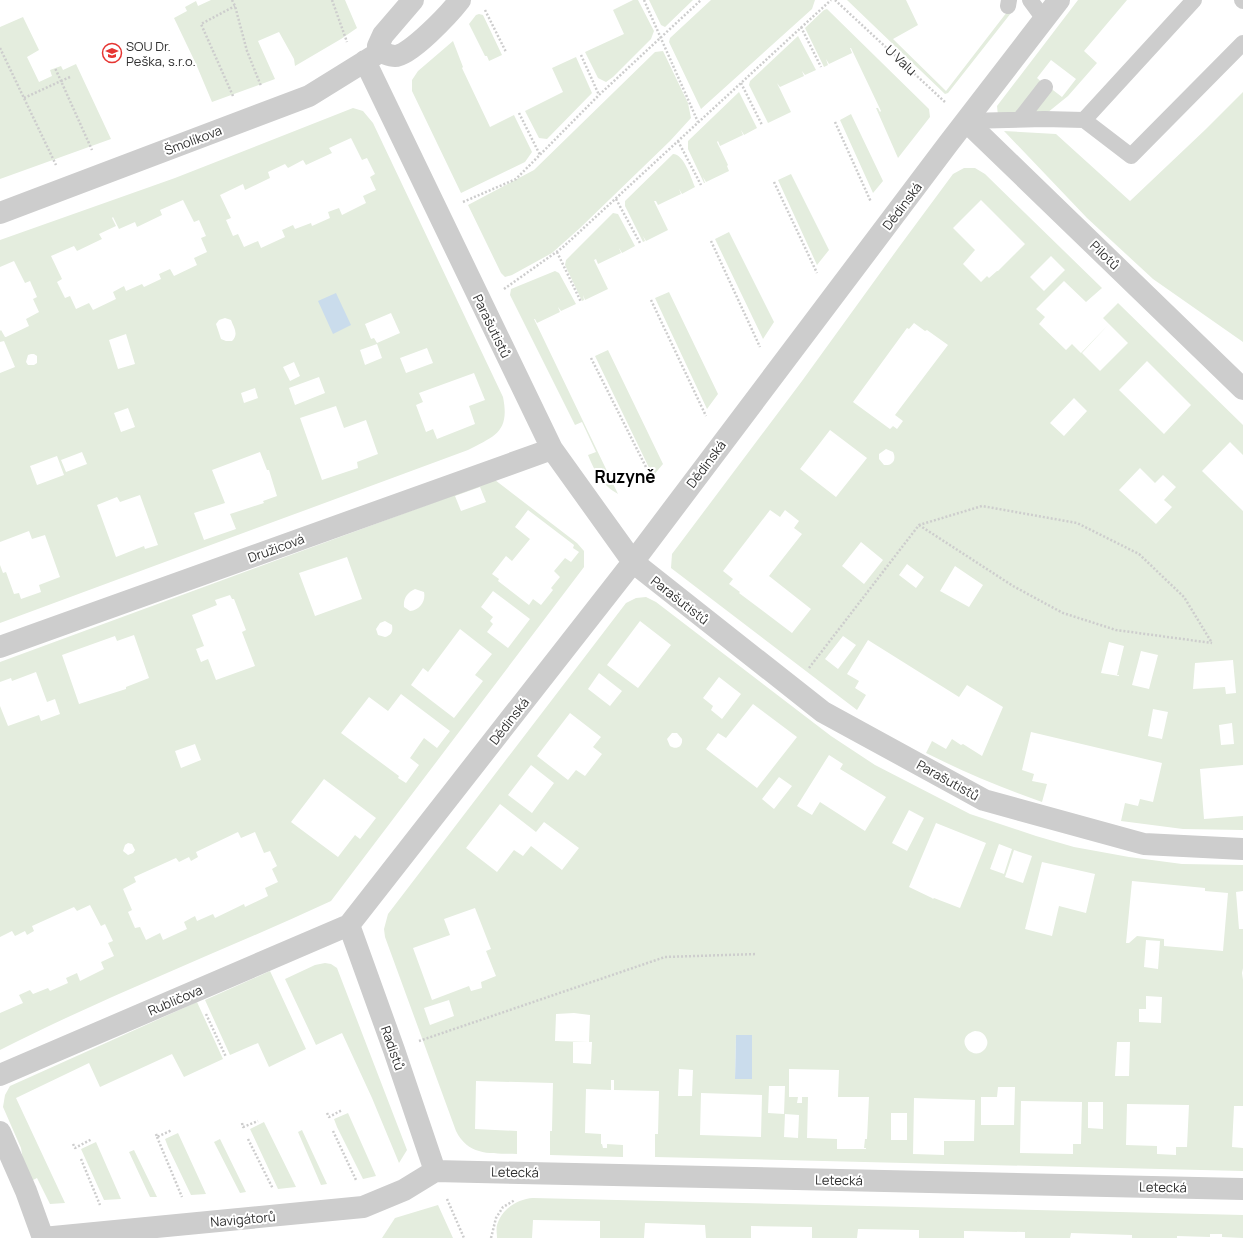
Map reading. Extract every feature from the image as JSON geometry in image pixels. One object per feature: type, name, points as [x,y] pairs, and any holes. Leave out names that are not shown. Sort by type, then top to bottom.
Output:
[{"type":"street","points":[[380,56],[378,46],[383,35],[413,0]]},
{"type":"street","name":"Šmolíkova","points":[[0,213],[309,96],[380,56],[405,53],[416,46],[460,0]]},
{"type":"street","name":"Dědinská","points":[[349,925],[633,562],[1059,0]]},
{"type":"street","name":"Parašutistů","points":[[380,56],[438,214],[552,449],[633,562],[823,712],[984,800],[1144,844],[1243,850]]},
{"type":"street","name":"Pilotů","points":[[966,121],[1243,389]]},
{"type":"street","name":"Družicová","points":[[0,647],[552,449]]},
{"type":"street","name":"Radistů","points":[[349,925],[435,1170]]},
{"type":"street","name":"Rubličova","points":[[0,1075],[349,925]]},
{"type":"street","points":[[0,1132],[26,1191],[43,1238]]},
{"type":"street","name":"Letecká","points":[[435,1170],[1243,1189]]},
{"type":"street","name":"Navigátorů","points":[[43,1238],[363,1207],[404,1190],[435,1170]]},
{"type":"lane","points":[[1030,0],[1044,19]]},
{"type":"lane","points":[[1084,120],[1194,0]]},
{"type":"lane","points":[[966,121],[1020,119],[1084,120],[1131,156],[1243,43]]},
{"type":"lane","points":[[1020,119],[1045,87]]},
{"type":"path","points":[[232,0],[247,51],[272,110]]},
{"type":"path","points":[[332,0],[346,40],[380,56]]},
{"type":"path","points":[[644,0],[698,122]]},
{"type":"path","points":[[438,214],[516,179],[599,95],[701,0]]},
{"type":"path","points":[[501,291],[557,252],[831,0]]},
{"type":"path","name":"U Valu","points":[[835,0],[966,121]]},
{"type":"path","points":[[235,6],[201,24],[235,100]]},
{"type":"path","points":[[484,6],[506,52]]},
{"type":"path","points":[[801,27],[821,67]]},
{"type":"path","points":[[0,48],[57,165]]},
{"type":"path","points":[[581,54],[599,95]]},
{"type":"path","points":[[55,68],[93,152]]},
{"type":"path","points":[[24,98],[70,77]]},
{"type":"path","points":[[740,83],[762,125]]},
{"type":"path","points":[[519,113],[540,155]]},
{"type":"path","points":[[835,122],[871,202]]},
{"type":"path","points":[[678,141],[701,185]]},
{"type":"path","points":[[774,182],[817,273]]},
{"type":"path","points":[[616,198],[640,243]]},
{"type":"path","points":[[711,241],[760,347]]},
{"type":"path","points":[[557,252],[581,302]]},
{"type":"path","points":[[651,300],[706,416]]},
{"type":"path","points":[[591,358],[654,483]]},
{"type":"path","points":[[793,689],[919,525],[982,506],[1077,523],[1139,554],[1184,598],[1212,643],[1116,630],[1063,613],[1013,586],[919,525]]},
{"type":"path","points":[[394,1050],[665,957],[757,954]]},
{"type":"path","points":[[204,1011],[226,1057]]},
{"type":"path","points":[[327,1113],[329,1117],[342,1110]]},
{"type":"path","points":[[242,1123],[243,1127],[258,1121]]},
{"type":"path","points":[[172,1130],[157,1136],[183,1199]]},
{"type":"path","points":[[333,1131],[359,1186]]},
{"type":"path","points":[[248,1139],[275,1193]]},
{"type":"path","points":[[73,1144],[75,1148],[92,1140]]},
{"type":"path","points":[[80,1159],[100,1205]]},
{"type":"path","points":[[435,1170],[464,1238]]},
{"type":"path","points":[[491,1238],[496,1218],[502,1207],[520,1197]]},
{"type":"green space","points":[[211,0],[345,0],[357,28],[295,66],[294,59],[279,32],[258,41],[275,79],[212,102],[174,18],[187,11],[185,7],[196,1],[198,6]]},
{"type":"green space","points":[[633,0],[638,0],[654,31],[651,39],[613,77],[606,82],[598,78],[585,52],[624,34],[613,10]]},
{"type":"green space","points":[[649,0],[693,0],[665,27],[661,25]]},
{"type":"green space","points":[[711,0],[815,0],[812,9],[701,109],[669,42],[670,38]]},
{"type":"green space","points":[[847,0],[906,0],[918,25],[893,39],[946,91],[1007,12],[1011,13],[948,93],[945,94]]},
{"type":"green space","points":[[1078,0],[1127,0],[1084,51],[1097,63],[1068,96],[1047,113],[1030,112],[1049,87],[1062,97],[1076,79],[1051,60],[1037,78],[1044,84],[1019,113],[998,116],[997,106]]},
{"type":"green space","points":[[827,9],[929,109],[930,117],[898,158],[876,108],[878,108],[880,112],[881,111],[851,48],[852,53],[829,64],[826,59],[828,65],[824,67],[805,28],[824,10]]},
{"type":"green space","points":[[476,15],[483,15],[502,55],[489,61],[469,24]]},
{"type":"green space","points":[[23,17],[39,50],[27,57],[39,82],[52,76],[50,70],[61,66],[63,70],[76,64],[111,139],[0,179],[0,27]]},
{"type":"green space","points":[[798,36],[816,70],[805,75],[802,71],[804,76],[780,87],[777,83],[791,112],[768,123],[749,85],[750,81]]},
{"type":"green space","points":[[453,41],[463,67],[462,68],[490,127],[514,115],[532,152],[525,162],[461,193],[412,91],[412,80],[418,71]]},
{"type":"green space","points":[[663,51],[688,103],[691,118],[670,141],[552,253],[512,275],[505,277],[501,273],[468,205],[534,170],[655,52]]},
{"type":"green space","points":[[576,57],[592,93],[547,139],[539,138],[525,111],[563,92],[552,68]]},
{"type":"green space","points":[[739,92],[757,128],[744,135],[741,130],[743,135],[720,146],[718,141],[717,142],[728,165],[729,171],[706,182],[703,177],[704,183],[688,149],[688,141]]},
{"type":"green space","points":[[1243,92],[1243,342],[1153,279],[1087,218],[1004,131],[1056,134],[1130,201]]},
{"type":"green space","points":[[353,108],[363,111],[373,123],[503,397],[505,409],[502,425],[493,436],[468,450],[0,623],[0,565],[3,573],[6,572],[14,594],[19,593],[21,599],[41,592],[39,585],[60,577],[45,535],[32,539],[29,531],[0,542],[0,373],[15,367],[4,341],[0,342],[0,331],[1,330],[6,337],[29,326],[26,319],[39,312],[33,299],[37,297],[30,281],[25,283],[14,261],[0,267],[0,240],[175,178]],"holes":[[[351,138],[362,160],[367,158],[375,174],[370,177],[376,190],[363,196],[366,203],[342,215],[339,208],[328,212],[330,218],[312,226],[311,223],[295,229],[293,225],[282,230],[285,237],[261,248],[258,241],[244,247],[238,234],[233,236],[226,220],[231,218],[220,195],[243,184],[245,190],[270,178],[268,172],[285,164],[288,168],[303,160],[306,165],[332,153],[329,148]],[[183,200],[194,222],[199,220],[206,236],[201,238],[207,252],[194,258],[197,265],[174,276],[170,269],[159,274],[161,279],[144,287],[142,284],[126,291],[124,286],[113,292],[116,299],[93,310],[89,303],[76,309],[70,296],[65,298],[57,282],[62,279],[51,256],[74,246],[77,251],[102,239],[99,234],[116,226],[112,218],[113,217],[119,229],[135,222],[137,227],[162,215],[160,210]],[[391,313],[400,333],[377,343],[374,338],[371,339],[365,324]],[[225,318],[231,320],[236,333],[234,338],[232,341],[221,339],[216,324],[219,320]],[[126,334],[135,364],[118,369],[109,340]],[[377,344],[382,358],[365,365],[360,350]],[[427,348],[433,363],[406,373],[400,358]],[[34,354],[37,356],[37,363],[34,365],[28,365],[26,362],[28,355]],[[294,362],[300,376],[290,381],[283,367]],[[474,373],[485,400],[469,406],[475,424],[437,439],[433,429],[426,432],[416,405],[423,402],[419,393]],[[319,377],[325,393],[295,405],[289,388]],[[255,388],[258,398],[244,403],[241,393]],[[336,406],[344,428],[366,420],[378,454],[357,462],[358,468],[322,480],[300,418]],[[128,408],[135,427],[121,432],[114,413]],[[82,452],[87,464],[66,472],[61,460]],[[260,452],[267,470],[269,470],[277,496],[263,501],[264,503],[230,514],[236,529],[204,540],[194,513],[225,503],[212,470]],[[57,456],[64,475],[37,485],[30,466]],[[140,495],[158,545],[145,549],[144,546],[116,557],[97,505],[117,497],[120,502]]]},
{"type":"green space","points":[[851,114],[883,181],[873,193],[840,120]]},
{"type":"green space","points":[[673,154],[677,155],[684,162],[695,187],[682,194],[679,189],[681,194],[658,205],[656,201],[654,201],[668,230],[646,241],[643,236],[645,241],[643,242],[625,206],[625,201]]},
{"type":"green space","points":[[964,168],[975,168],[985,174],[1102,288],[1086,302],[1064,281],[1036,309],[1045,317],[1039,324],[1066,350],[1072,344],[1081,353],[1109,324],[1103,318],[1118,303],[1243,425],[1243,455],[1230,442],[1202,471],[1243,511],[1243,765],[1200,769],[1204,819],[1243,816],[1243,830],[1183,829],[1121,821],[1125,803],[1138,806],[1140,799],[1153,802],[1162,763],[1031,732],[1022,770],[1034,774],[1032,781],[1047,784],[1042,802],[955,767],[926,753],[932,741],[946,749],[952,739],[982,756],[1003,707],[967,685],[959,697],[868,640],[847,674],[859,681],[855,688],[866,695],[857,710],[671,568],[672,554],[802,381],[953,174]],"holes":[[[981,200],[1025,244],[998,271],[989,278],[987,276],[981,282],[963,264],[975,250],[953,228]],[[1051,256],[1065,270],[1044,291],[1030,277]],[[914,323],[948,345],[895,415],[903,421],[897,429],[893,426],[890,429],[853,402],[907,328],[909,329]],[[1109,324],[1128,343],[1100,371],[1082,353]],[[1147,361],[1191,405],[1164,434],[1119,390]],[[1074,398],[1087,411],[1064,436],[1050,423]],[[830,430],[867,458],[836,497],[800,469]],[[886,449],[893,452],[894,460],[889,465],[884,465],[879,459],[879,454]],[[1140,468],[1155,483],[1163,475],[1176,487],[1164,500],[1172,507],[1156,524],[1119,490]],[[770,510],[780,517],[785,510],[799,521],[794,528],[802,534],[769,576],[811,609],[792,633],[729,584],[733,579],[723,571]],[[861,542],[883,560],[864,584],[842,566]],[[907,564],[924,577],[916,588],[899,575]],[[955,566],[983,585],[969,607],[940,591]],[[843,636],[856,645],[838,669],[825,659]],[[1109,642],[1124,646],[1117,675],[1119,676],[1101,673]],[[1141,651],[1158,655],[1149,689],[1132,685]],[[1233,660],[1236,693],[1226,694],[1225,687],[1193,689],[1195,663]],[[1153,709],[1168,712],[1162,739],[1148,736]],[[1232,723],[1234,744],[1221,745],[1219,725]]]},
{"type":"green space","points":[[791,174],[829,250],[817,265],[778,180]]},
{"type":"green space","points":[[613,213],[618,214],[635,246],[622,253],[619,248],[621,253],[598,264],[596,259],[594,260],[608,289],[585,300],[583,295],[584,300],[582,301],[565,265],[566,260]]},
{"type":"green space","points":[[729,232],[774,322],[763,339],[715,239]]},
{"type":"green space","points":[[555,271],[559,273],[576,304],[561,311],[558,307],[560,312],[537,323],[534,319],[618,494],[603,482],[593,467],[588,455],[596,452],[582,422],[575,425],[510,295],[511,289]]},
{"type":"green space","points":[[669,292],[718,394],[707,409],[655,298]]},
{"type":"green space","points":[[608,350],[663,464],[653,476],[595,356]]},
{"type":"green space","points":[[495,480],[577,543],[584,551],[584,567],[331,901],[123,992],[0,1050],[0,1013],[23,1003],[19,995],[30,990],[33,994],[48,988],[50,991],[68,983],[66,978],[77,973],[80,981],[104,969],[101,962],[114,956],[108,943],[113,941],[105,924],[101,926],[90,905],[77,911],[74,907],[32,926],[34,931],[27,935],[25,931],[15,936],[12,931],[0,937],[0,706],[8,726],[39,715],[41,721],[60,714],[55,699],[47,702],[36,672],[12,681],[11,678],[0,682],[0,662]],"holes":[[[480,487],[486,502],[461,511],[455,496]],[[528,510],[574,545],[573,548],[579,552],[571,562],[565,558],[554,571],[560,577],[551,588],[553,590],[541,605],[533,599],[529,605],[498,581],[499,579],[492,574],[506,556],[512,561],[530,539],[515,527]],[[347,557],[362,599],[315,616],[299,573]],[[415,589],[424,592],[423,602],[417,609],[410,611],[404,607],[404,601],[408,594]],[[493,591],[530,619],[508,648],[487,632],[493,624],[490,621],[493,617],[481,607]],[[230,595],[232,599],[234,599],[246,630],[242,632],[255,666],[216,680],[208,659],[201,662],[196,649],[204,646],[192,615],[217,605],[215,600]],[[385,621],[392,625],[391,634],[385,637],[378,635],[376,629],[380,623]],[[460,629],[492,654],[475,675],[483,681],[454,718],[411,685],[423,668],[428,672]],[[134,635],[149,678],[126,687],[126,689],[79,704],[62,655],[115,636],[117,641]],[[401,694],[450,731],[437,748],[424,738],[410,758],[419,765],[406,783],[398,778],[399,776],[341,733],[369,697],[388,711]],[[195,744],[201,760],[181,768],[175,751]],[[324,779],[376,818],[360,839],[355,835],[338,857],[291,822]],[[238,832],[241,838],[255,832],[264,853],[270,851],[277,866],[272,869],[278,882],[265,888],[268,896],[245,907],[244,904],[215,918],[213,914],[197,921],[195,916],[184,922],[187,929],[163,940],[160,933],[146,940],[140,927],[135,928],[128,912],[132,910],[123,889],[136,882],[134,877],[176,858],[179,862],[189,857],[191,861],[198,857],[196,852]],[[128,843],[132,844],[135,850],[133,853],[128,855],[123,851],[125,845]]]},
{"type":"green space","points":[[646,597],[656,602],[831,736],[875,765],[970,814],[1074,847],[1129,857],[1182,864],[1243,865],[1243,891],[1236,892],[1239,929],[1243,929],[1243,1106],[1234,1106],[1232,1147],[1243,1148],[1243,1171],[655,1157],[655,1134],[658,1134],[659,1091],[614,1090],[614,1080],[611,1080],[611,1090],[586,1089],[585,1133],[601,1134],[601,1144],[603,1148],[607,1148],[607,1144],[623,1145],[623,1157],[550,1155],[553,1083],[476,1081],[475,1129],[517,1131],[517,1154],[482,1152],[474,1149],[461,1139],[456,1131],[385,937],[384,929],[388,914],[626,603],[636,598]],"holes":[[[640,621],[671,645],[638,688],[607,665]],[[599,673],[622,691],[610,706],[588,689]],[[719,677],[741,694],[722,719],[711,710],[713,706],[703,698]],[[753,704],[797,737],[757,788],[706,749],[718,733],[726,738]],[[570,713],[601,737],[593,747],[602,754],[585,776],[576,770],[568,780],[537,756]],[[672,733],[677,733],[682,739],[680,746],[675,748],[670,746],[667,739]],[[829,755],[843,764],[840,769],[886,797],[865,831],[820,802],[812,815],[797,806]],[[531,765],[554,783],[532,813],[508,795]],[[779,777],[792,786],[774,809],[762,799]],[[500,804],[536,832],[544,822],[579,848],[562,870],[531,846],[523,856],[514,850],[497,872],[466,848]],[[909,810],[924,818],[907,851],[892,843]],[[936,823],[986,843],[960,908],[934,898],[933,899],[909,887]],[[999,844],[1012,849],[1004,874],[990,869]],[[1014,850],[1032,856],[1023,883],[1005,877]],[[1042,862],[1095,874],[1086,913],[1059,906],[1052,936],[1025,929]],[[1132,881],[1205,888],[1205,891],[1228,893],[1223,951],[1164,946],[1164,939],[1137,936],[1129,943],[1126,943]],[[475,908],[491,949],[486,951],[496,976],[481,982],[482,988],[471,991],[469,986],[432,1000],[413,948],[450,935],[444,919]],[[1146,940],[1160,941],[1158,969],[1144,967]],[[1146,996],[1162,997],[1161,1023],[1139,1022],[1139,1009],[1146,1009]],[[449,1000],[454,1016],[430,1025],[424,1008]],[[574,1013],[590,1015],[589,1042],[555,1041],[556,1014]],[[977,1031],[981,1032],[985,1036],[987,1046],[980,1053],[975,1053],[966,1048],[965,1038],[968,1034]],[[736,1035],[752,1035],[751,1079],[735,1079]],[[573,1042],[592,1042],[591,1064],[573,1063]],[[1117,1042],[1130,1042],[1129,1076],[1115,1076]],[[679,1069],[693,1070],[692,1096],[678,1096]],[[789,1069],[839,1070],[838,1097],[869,1097],[867,1139],[865,1139],[864,1148],[866,1149],[837,1149],[837,1139],[807,1138],[808,1097],[802,1097],[802,1103],[797,1103],[798,1097],[789,1097]],[[769,1086],[785,1086],[784,1114],[768,1113]],[[998,1087],[1015,1087],[1014,1125],[981,1125],[981,1097],[997,1097]],[[701,1093],[762,1095],[761,1137],[700,1135]],[[914,1098],[975,1100],[974,1141],[944,1141],[944,1155],[913,1154]],[[1021,1101],[1082,1102],[1081,1144],[1073,1144],[1073,1154],[1020,1153]],[[1088,1102],[1103,1102],[1103,1129],[1088,1128]],[[1127,1104],[1189,1105],[1187,1147],[1176,1147],[1176,1155],[1157,1154],[1157,1146],[1126,1145]],[[891,1113],[907,1113],[907,1140],[891,1140]],[[785,1114],[799,1115],[798,1138],[784,1137]]]},
{"type":"green space","points":[[325,963],[331,964],[337,968],[407,1150],[399,1163],[372,1098],[342,1033],[316,1045],[285,979],[315,965]]},
{"type":"green space","points":[[270,971],[306,1049],[269,1067],[258,1043],[230,1055],[205,1000]]},
{"type":"green space","points":[[197,1002],[223,1059],[184,1077],[172,1054],[100,1087],[89,1063],[16,1098],[65,1203],[50,1204],[37,1178],[27,1183],[21,1148],[3,1107],[5,1095],[10,1086]]},
{"type":"green space","points":[[348,1113],[376,1176],[363,1179],[337,1127],[334,1119]]},
{"type":"green space","points":[[264,1122],[296,1187],[278,1189],[250,1129]]},
{"type":"green space","points":[[302,1130],[327,1184],[321,1185],[298,1132]]},
{"type":"green space","points":[[178,1133],[206,1194],[191,1195],[168,1147],[165,1139]]},
{"type":"green space","points":[[220,1139],[246,1192],[240,1193],[214,1142]]},
{"type":"green space","points":[[96,1142],[121,1199],[104,1200],[81,1149]]},
{"type":"green space","points":[[134,1150],[157,1197],[150,1197],[129,1152]]},
{"type":"green space","points":[[533,1198],[1243,1215],[1243,1238],[1222,1237],[1222,1234],[1210,1234],[1210,1237],[1177,1236],[1177,1238],[1132,1238],[1132,1235],[1071,1233],[1070,1238],[1025,1238],[1025,1232],[964,1231],[964,1238],[919,1238],[919,1230],[858,1229],[857,1238],[812,1238],[812,1227],[751,1226],[751,1238],[706,1238],[705,1225],[645,1223],[644,1238],[600,1238],[600,1221],[533,1220],[532,1238],[497,1238],[497,1225],[502,1214],[521,1200]]},
{"type":"green space","points":[[438,1205],[453,1238],[382,1238],[395,1218]]},
{"type":"water","points":[[336,293],[351,325],[333,334],[318,301]]},
{"type":"water","points":[[736,1035],[752,1035],[752,1079],[735,1079]]},
{"type":"place","name":"SOU Dr. Peška, s.r.o.","points":[[112,53]]},
{"type":"district","name":"Ruzyně","points":[[625,476]]}]
